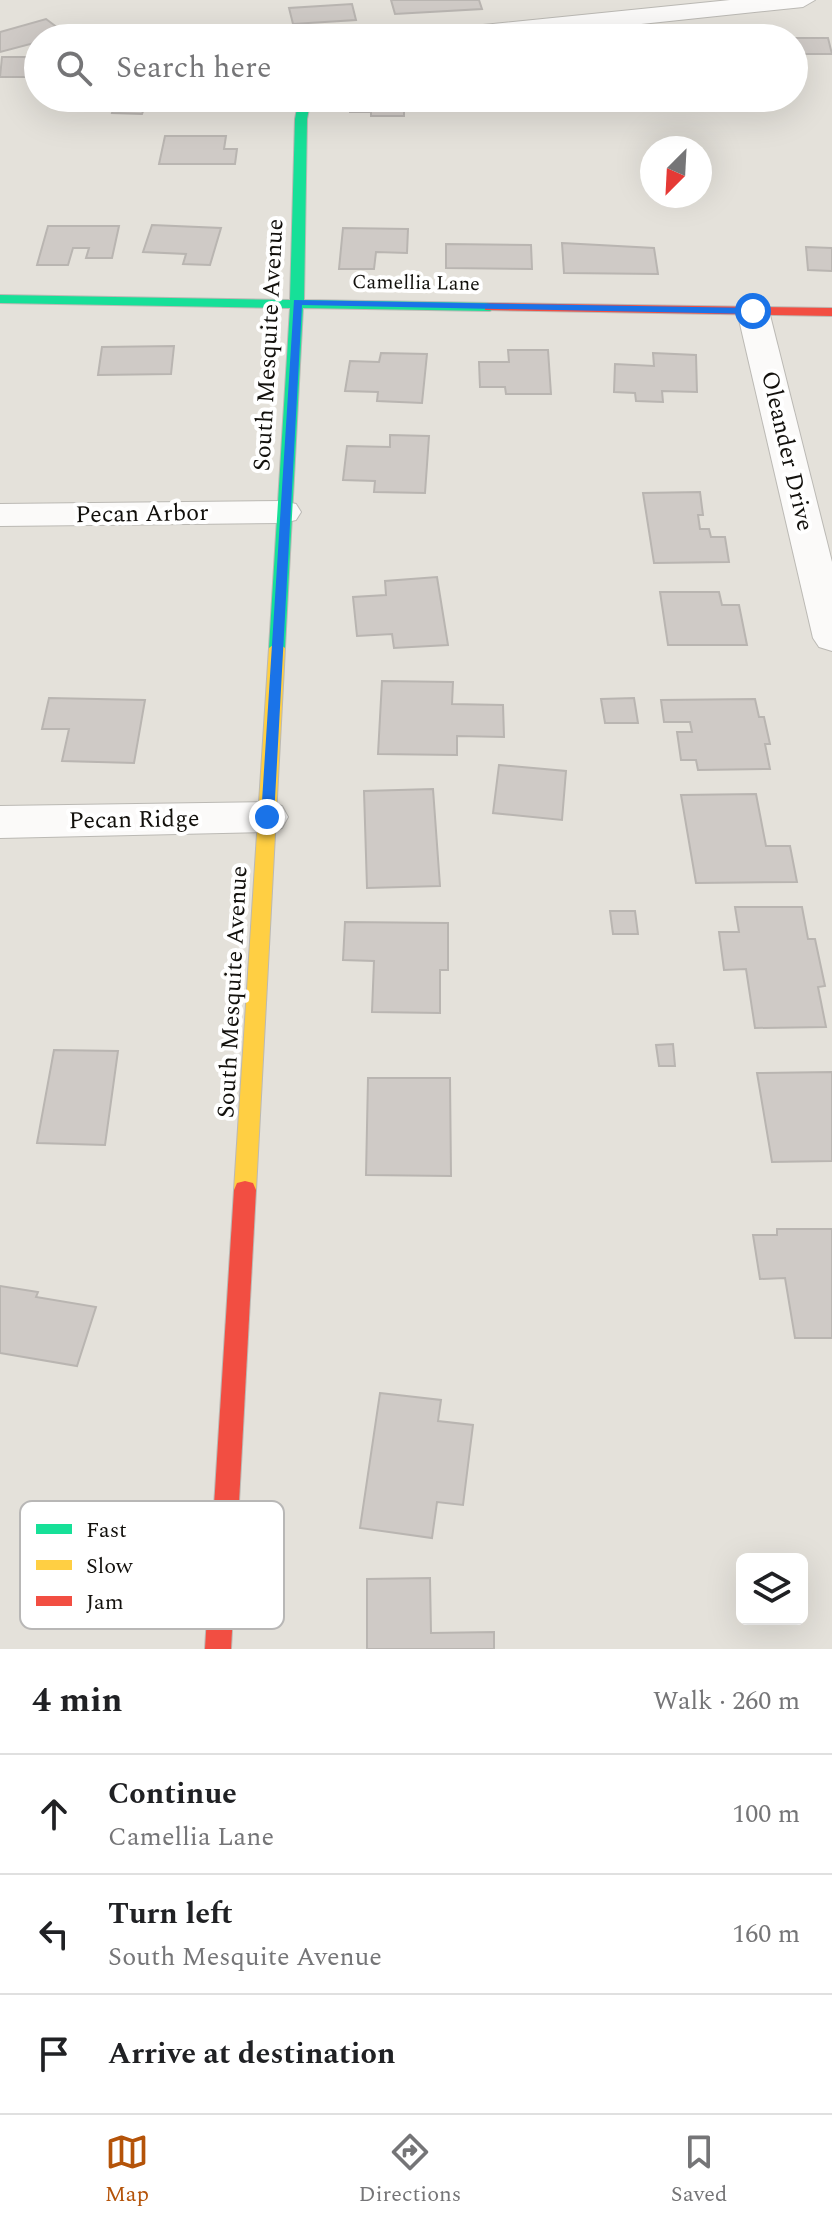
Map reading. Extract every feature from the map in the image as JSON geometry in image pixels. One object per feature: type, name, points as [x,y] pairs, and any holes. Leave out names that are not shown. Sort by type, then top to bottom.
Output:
[{"type":"street","points":[[563,24],[803,0]]},
{"type":"street","name":"South Mesquite Avenue","points":[[227,1501],[297,302],[302,112]]},
{"type":"street","name":"Camellia Lane","points":[[0,299],[832,312]]},
{"type":"street","name":"Oleander Drive","points":[[753,311],[827,600],[832,638]]},
{"type":"street","name":"Pecan Arbor","points":[[0,515],[283,512]]},
{"type":"street","name":"Pecan Ridge","points":[[0,822],[267,817]]},
{"type":"street","name":"South Mesquite Avenue","points":[[218,1649],[219,1629]]},
{"type":"building","points":[[391,0],[479,0],[482,9],[395,14]]},
{"type":"building","points":[[352,4],[356,20],[293,24],[289,8]]},
{"type":"building","points":[[46,19],[53,24],[28,24]]},
{"type":"building","points":[[24,25],[24,46],[0,52],[0,32]]},
{"type":"building","points":[[808,38],[828,38],[832,54],[808,54]]},
{"type":"building","points":[[2,57],[24,57],[24,77],[0,77]]},
{"type":"building","points":[[112,112],[143,112],[142,114]]},
{"type":"building","points":[[371,112],[404,112],[404,116],[371,116]]},
{"type":"building","points":[[165,136],[226,136],[224,149],[237,149],[235,164],[159,164]]},
{"type":"building","points":[[152,225],[221,228],[210,265],[183,264],[186,254],[143,252]]},
{"type":"building","points":[[48,226],[119,226],[112,258],[86,258],[89,248],[73,248],[68,265],[37,265]]},
{"type":"building","points":[[343,228],[408,229],[407,253],[376,252],[374,269],[339,269]]},
{"type":"building","points":[[562,243],[654,248],[658,274],[564,273]]},
{"type":"building","points":[[446,244],[531,245],[532,269],[446,268]]},
{"type":"building","points":[[806,247],[832,248],[832,271],[808,270]]},
{"type":"building","points":[[174,346],[171,374],[98,375],[102,347]]},
{"type":"building","points":[[508,350],[548,350],[551,394],[506,394],[505,387],[480,387],[479,362],[509,362]]},
{"type":"building","points":[[381,353],[427,354],[422,403],[377,401],[378,392],[345,391],[350,361],[379,362]]},
{"type":"building","points":[[653,353],[696,355],[697,392],[662,391],[663,402],[636,401],[635,393],[614,392],[615,364],[654,366]]},
{"type":"building","points":[[390,435],[429,436],[425,493],[374,492],[375,481],[343,480],[347,446],[390,447]]},
{"type":"building","points":[[700,492],[703,515],[698,515],[700,529],[709,529],[711,537],[725,537],[729,562],[654,563],[643,493]]},
{"type":"building","points":[[437,577],[448,645],[394,648],[392,634],[357,636],[353,597],[386,595],[385,581]]},
{"type":"building","points":[[660,592],[719,592],[722,605],[739,605],[747,645],[668,645]]},
{"type":"building","points":[[382,681],[453,682],[452,704],[503,705],[504,737],[457,736],[457,755],[378,754]]},
{"type":"building","points":[[49,698],[145,700],[134,763],[62,761],[69,729],[42,729]]},
{"type":"building","points":[[634,698],[638,723],[605,723],[601,699]]},
{"type":"building","points":[[755,699],[759,717],[764,717],[770,744],[765,744],[770,769],[698,770],[696,760],[681,760],[677,732],[692,732],[690,722],[664,722],[661,700]]},
{"type":"building","points":[[499,765],[566,771],[562,820],[493,813]]},
{"type":"building","points":[[433,789],[440,886],[367,888],[364,791]]},
{"type":"building","points":[[756,794],[766,846],[790,846],[797,882],[696,883],[681,795]]},
{"type":"building","points":[[735,907],[802,907],[808,939],[815,939],[825,986],[818,987],[826,1027],[755,1028],[746,969],[724,970],[719,932],[739,932]]},
{"type":"building","points":[[610,911],[635,911],[638,934],[613,934]]},
{"type":"building","points":[[345,922],[448,923],[448,970],[440,970],[440,1013],[372,1012],[374,961],[343,960]]},
{"type":"building","points":[[673,1044],[675,1066],[659,1066],[656,1045]]},
{"type":"building","points":[[54,1050],[118,1051],[105,1145],[37,1143]]},
{"type":"building","points":[[832,1072],[832,1161],[772,1162],[757,1073]]},
{"type":"building","points":[[368,1078],[450,1078],[451,1176],[366,1175]]},
{"type":"building","points":[[777,1229],[832,1229],[832,1338],[795,1338],[785,1278],[760,1279],[753,1235],[777,1235]]},
{"type":"building","points":[[0,1286],[38,1292],[36,1297],[96,1307],[77,1366],[0,1353]]},
{"type":"building","points":[[380,1393],[441,1400],[438,1421],[473,1425],[463,1505],[437,1502],[432,1538],[360,1528]]},
{"type":"building","points":[[430,1578],[431,1633],[494,1632],[494,1649],[367,1649],[367,1579]]},
{"type":"traffic: fast","points":[[277,648],[297,302],[302,112]]},
{"type":"traffic: fast","points":[[0,299],[490,307]]},
{"type":"traffic: slow","points":[[245,1190],[277,648]]},
{"type":"traffic: jam","points":[[490,307],[832,312]]},
{"type":"traffic: jam","points":[[227,1501],[245,1190]]},
{"type":"traffic: jam","points":[[218,1649],[219,1629]]},
{"type":"route","points":[[267,817],[297,302],[753,311]]}]
